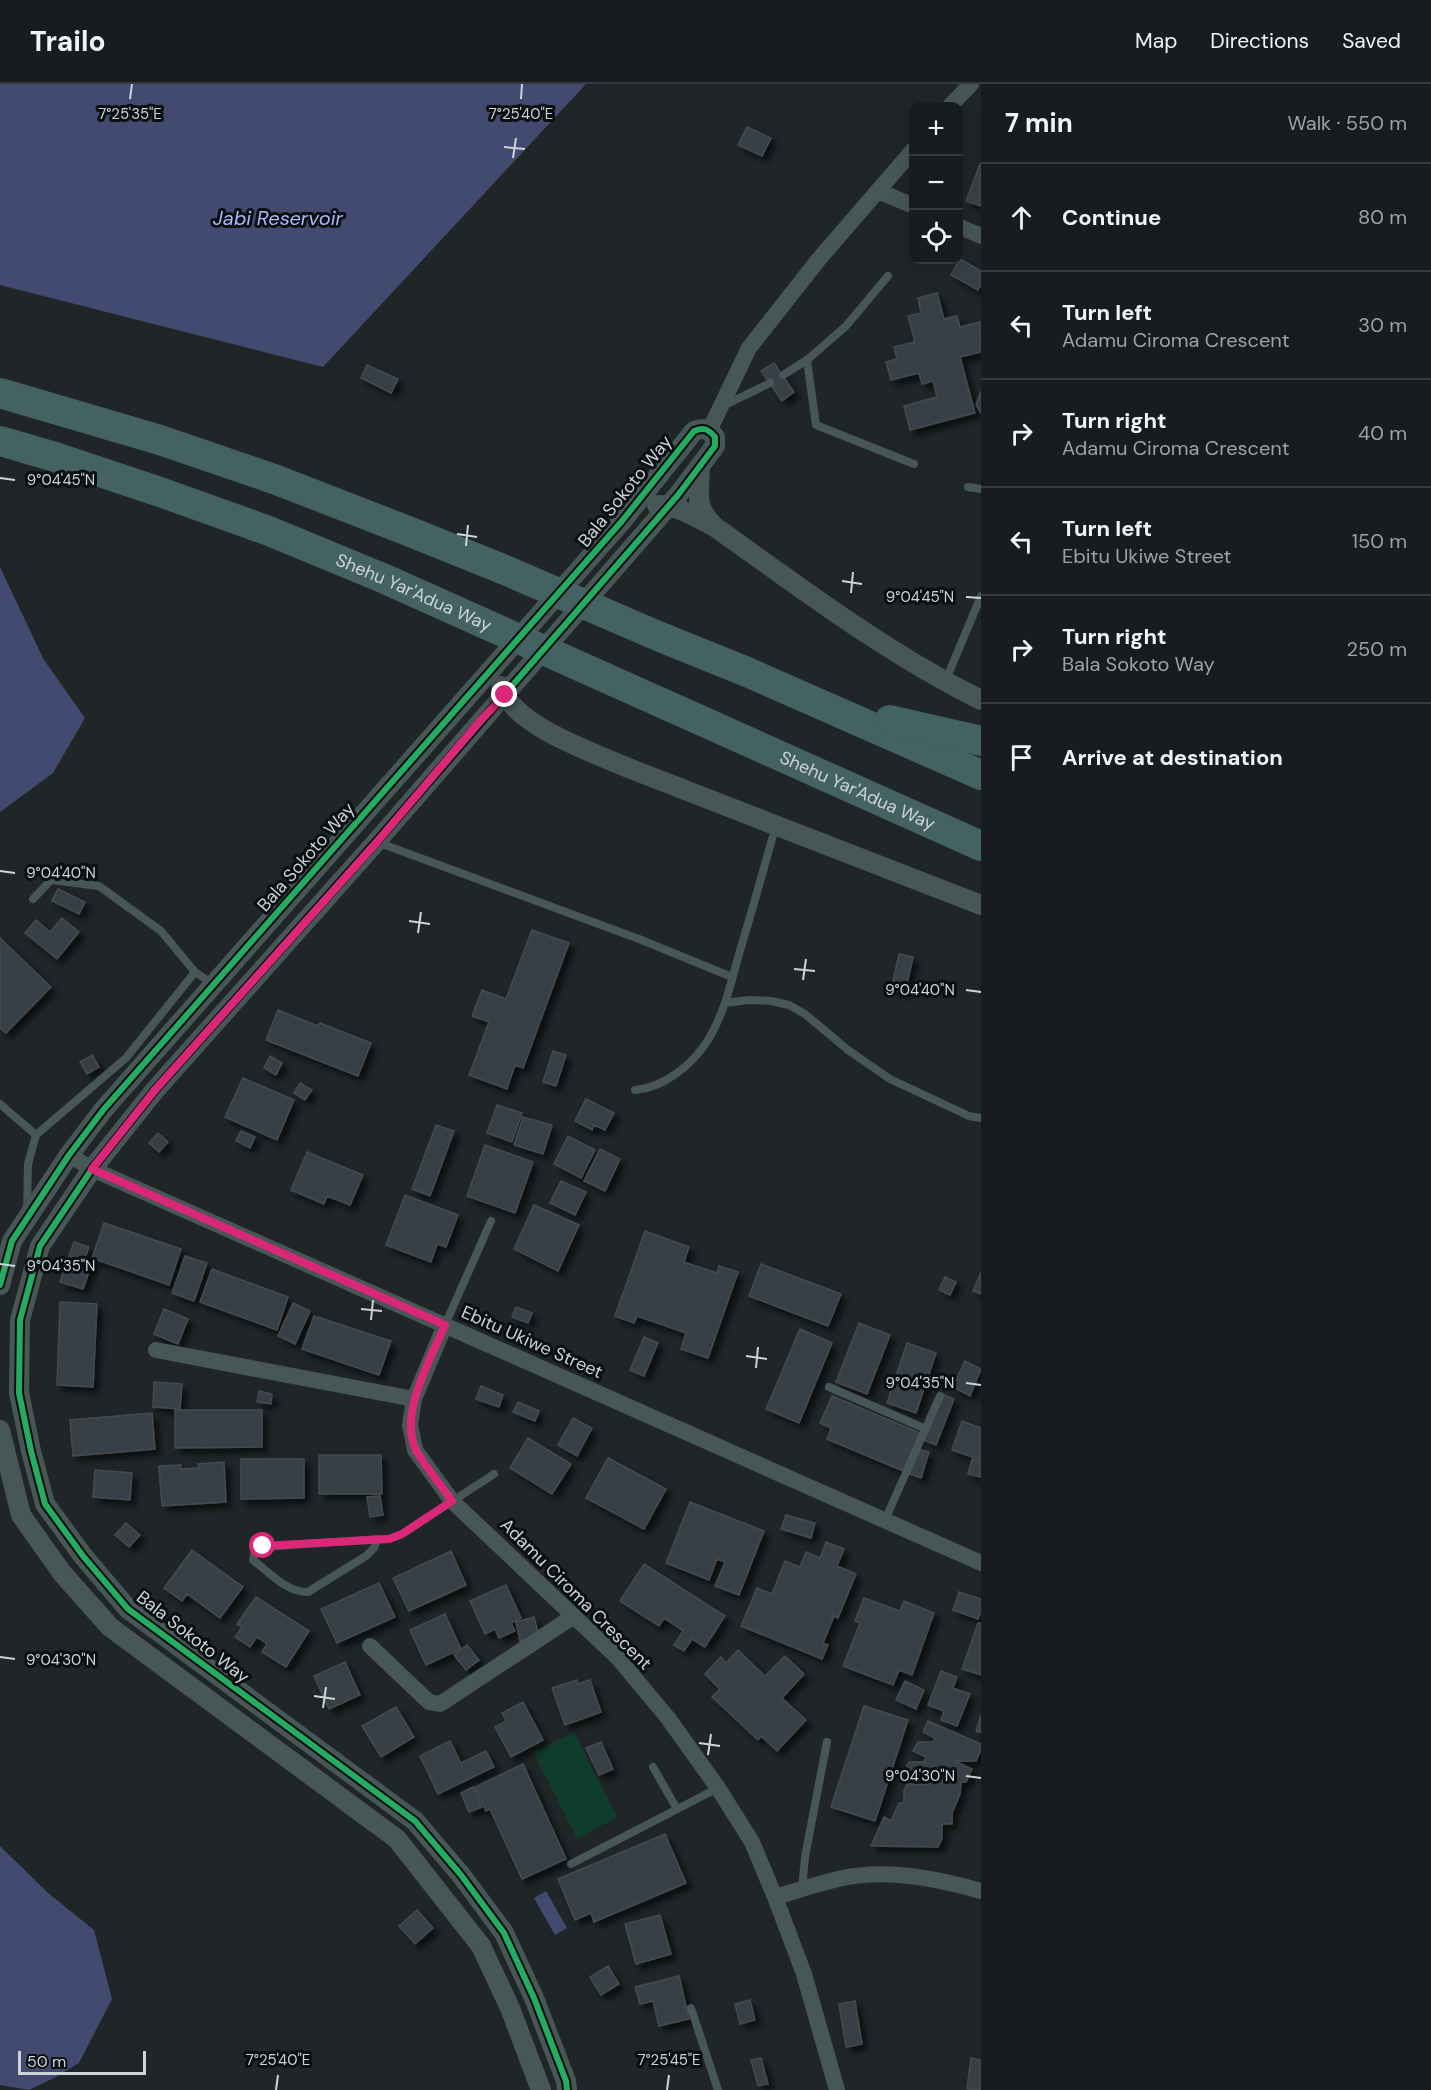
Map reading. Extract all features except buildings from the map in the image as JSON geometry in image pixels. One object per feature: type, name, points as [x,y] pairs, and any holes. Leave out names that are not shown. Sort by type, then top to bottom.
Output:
[{"type":"highway","points":[[0,393],[160,440],[273,479],[505,570],[747,672],[981,775]]},
{"type":"highway","name":"Shehu Yar'Adua Way","points":[[0,441],[163,493],[269,531],[466,614],[981,846]]},
{"type":"highway","points":[[747,672],[874,716],[981,741]]},
{"type":"highway","points":[[903,811],[981,852]]},
{"type":"street","points":[[954,102],[971,84]]},
{"type":"street","points":[[710,430],[749,348],[819,259],[909,155]]},
{"type":"street","points":[[878,191],[909,204]]},
{"type":"street","points":[[963,228],[981,236]]},
{"type":"street","name":"Bala Sokoto Way","points":[[0,1285],[12,1241],[69,1155],[104,1109],[622,521],[694,431],[702,428],[710,430],[715,436],[715,446],[669,506],[377,842],[155,1090],[92,1169],[40,1246],[20,1320],[19,1394],[45,1504],[83,1556],[128,1609],[415,1821],[461,1875],[504,1933],[534,1998],[566,2081],[567,2090]]},
{"type":"street","points":[[700,468],[701,508],[705,517],[715,527],[850,621],[945,682],[981,700]]},
{"type":"street","points":[[622,521],[637,509],[648,505],[669,506],[715,527]]},
{"type":"street","points":[[508,651],[500,673],[501,687],[505,695],[529,721]]},
{"type":"street","points":[[480,721],[496,716],[529,721],[631,769],[981,905]]},
{"type":"street","name":"Ebitu Ukiwe Street","points":[[69,1155],[92,1169],[981,1563]]},
{"type":"street","name":"Adamu Ciroma Crescent","points":[[445,1325],[414,1399],[410,1425],[416,1450],[452,1501],[625,1666],[668,1718],[718,1788],[753,1842],[775,1897],[804,1974],[837,2090]]},
{"type":"street","points":[[156,1350],[414,1399]]},
{"type":"street","points":[[0,1430],[21,1515],[62,1573],[110,1627],[397,1839],[481,1946],[510,2008],[541,2090]]},
{"type":"street","points":[[370,1646],[429,1702],[440,1704],[574,1616]]},
{"type":"street","points":[[775,1897],[840,1878],[888,1874],[937,1879],[981,1891]]},
{"type":"lane","points":[[783,375],[807,360],[846,326],[888,276]]},
{"type":"lane","points":[[807,360],[816,425],[914,464]]},
{"type":"lane","points":[[720,408],[770,383]]},
{"type":"lane","points":[[968,487],[981,489]]},
{"type":"lane","points":[[945,682],[981,596]]},
{"type":"lane","points":[[635,1090],[647,1090],[664,1081],[699,1054],[710,1038],[725,1003],[776,825]]},
{"type":"lane","points":[[377,842],[628,935],[732,977]]},
{"type":"lane","points":[[33,899],[51,880],[99,886],[161,931],[195,972],[214,985]]},
{"type":"lane","points":[[27,1218],[28,1164],[36,1135],[126,1058],[195,972]]},
{"type":"lane","points":[[725,1003],[760,1000],[789,1005],[805,1014],[848,1050],[890,1080],[969,1116],[981,1118]]},
{"type":"lane","points":[[0,1104],[36,1135]]},
{"type":"lane","points":[[445,1325],[491,1221]]},
{"type":"lane","points":[[829,1387],[926,1429]]},
{"type":"lane","points":[[885,1520],[940,1396]]},
{"type":"lane","points":[[378,1539],[374,1548],[366,1556],[308,1592],[298,1592],[288,1588],[253,1560],[255,1550],[263,1546],[378,1539],[389,1539],[402,1534],[494,1474]]},
{"type":"lane","points":[[802,1889],[805,1857],[827,1742]]},
{"type":"lane","points":[[653,1767],[677,1809]]},
{"type":"lane","points":[[571,1864],[718,1788]]},
{"type":"lane","points":[[691,2008],[718,2090]]},
{"type":"green space","points":[[574,1732],[617,1817],[577,1839],[533,1752]]},
{"type":"water","name":"Jabi Reservoir","points":[[0,84],[586,84],[323,367],[0,285]]},
{"type":"water","points":[[0,567],[44,660],[85,718],[53,773],[0,812]]},
{"type":"water","points":[[0,1846],[48,1893],[94,1930],[112,1999],[79,2063],[29,2090],[0,2085]]},
{"type":"water","points":[[546,1891],[567,1928],[555,1935],[534,1898]]},
{"type":"cycle path","points":[[0,1285],[12,1241],[69,1155],[104,1109],[622,521],[694,431],[703,429],[710,432],[715,437],[715,446],[678,495],[377,841],[155,1090],[92,1169],[40,1246],[20,1320],[19,1393],[45,1504],[83,1556],[128,1609],[415,1821],[461,1875],[504,1933],[534,1998],[566,2081],[567,2090]]},
{"type":"route","points":[[263,1546],[389,1539],[402,1534],[452,1501],[416,1450],[410,1425],[414,1399],[445,1325],[92,1169],[155,1090],[505,695]]}]
